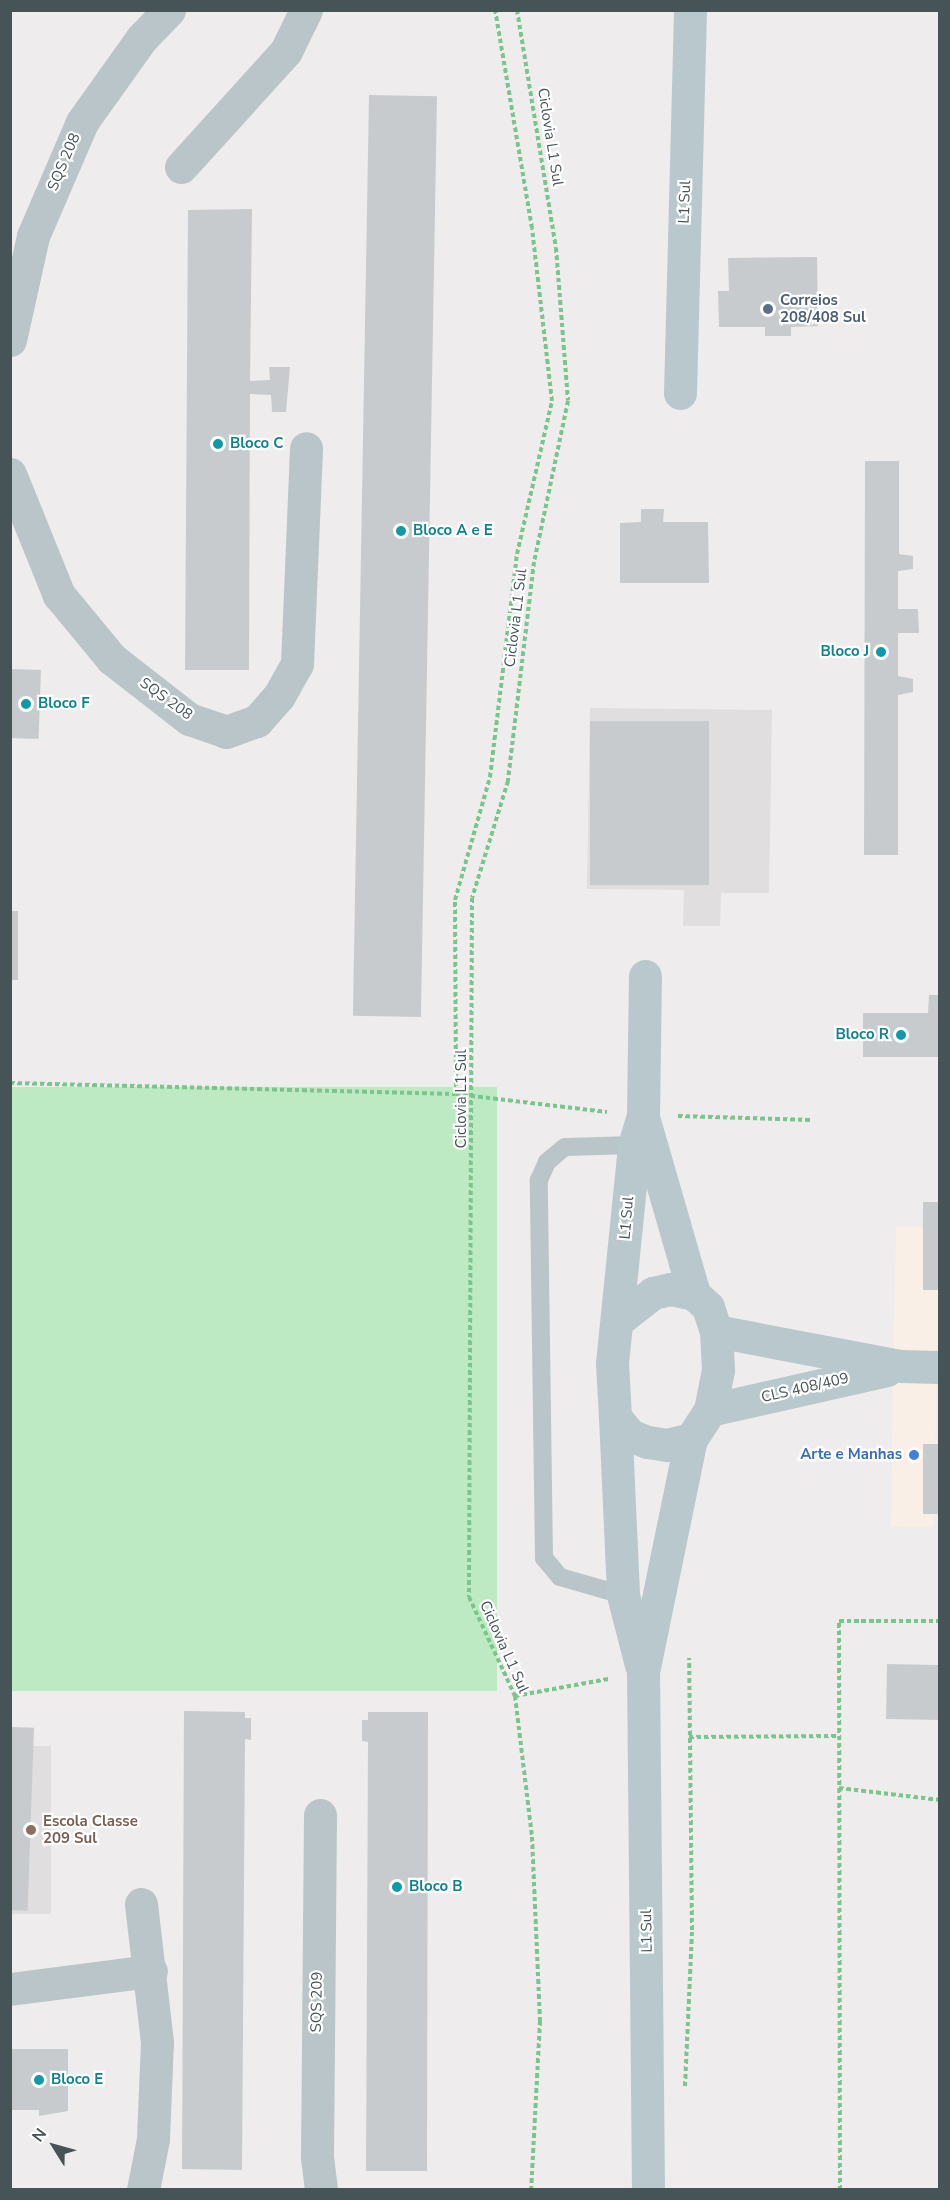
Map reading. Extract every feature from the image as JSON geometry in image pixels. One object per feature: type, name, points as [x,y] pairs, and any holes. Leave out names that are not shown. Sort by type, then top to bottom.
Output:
[{"type":"street","name":"SQS 208","points":[[10,340],[33,236],[82,122],[142,38],[169,10]]},
{"type":"street","points":[[181,166],[286,51],[306,10]]},
{"type":"street","name":"L1 Sul","points":[[680,393],[690,10]]},
{"type":"street","name":"SQS 208","points":[[10,474],[59,596],[112,659],[189,719],[225,732],[257,722],[279,696],[297,664],[306,448]]},
{"type":"street","name":"L1 Sul","points":[[617,1321],[638,1130],[645,976]]},
{"type":"street","name":"L1 Sul","points":[[638,1130],[694,1294]]},
{"type":"street","points":[[671,1289],[694,1294],[708,1307],[716,1331],[718,1370],[710,1410],[691,1439],[667,1445],[647,1442],[630,1435],[615,1417],[612,1363],[617,1321],[652,1293],[671,1289]]},
{"type":"street","name":"CLS 408/409","points":[[716,1331],[900,1366],[939,1367]]},
{"type":"street","name":"CLS 408/409","points":[[710,1410],[900,1366]]},
{"type":"street","name":"L1 Sul","points":[[615,1417],[623,1594],[643,1672]]},
{"type":"street","name":"L1 Sul","points":[[648,2190],[643,1672],[691,1439]]},
{"type":"street","name":"SQS 209","points":[[320,1815],[316,2157],[321,2190]]},
{"type":"street","points":[[141,1904],[152,1971],[157,2042],[153,2139],[143,2190]]},
{"type":"street","points":[[10,1989],[152,1971]]},
{"type":"lane","points":[[623,1594],[560,1577],[544,1558],[539,1180],[548,1162],[565,1147],[638,1130]]},
{"type":"path","points":[[10,1083],[456,1094],[455,900],[490,777],[517,554],[552,401],[532,228],[495,10]]},
{"type":"path","name":"Ciclovia L1 Sul","points":[[518,10],[556,248],[568,401],[534,562],[508,781],[472,898],[475,1096],[469,1597],[515,1696],[532,1837],[540,2022],[531,2190]]},
{"type":"path","points":[[840,2190],[839,1621],[939,1621]]},
{"type":"path","points":[[685,2095],[692,1930],[689,1658]]},
{"type":"path","points":[[515,1696],[643,1672]]},
{"type":"path","points":[[689,1737],[839,1736]]},
{"type":"path","points":[[839,1788],[939,1800]]},
{"type":"shaded area","points":[[590,708],[772,710],[769,893],[721,893],[720,926],[683,926],[684,890],[587,889]]},
{"type":"shaded area","points":[[896,1226],[939,1227],[934,1527],[891,1526]]},
{"type":"shaded area","name":"Escola Classe 209 Sul","points":[[10,1746],[51,1746],[51,1914],[10,1914]]},
{"type":"green space","points":[[11,1087],[497,1087],[497,1691],[11,1691]]},
{"type":"building","name":"Bloco A e E","points":[[369,95],[437,96],[421,1017],[353,1016]]},
{"type":"building","name":"Bloco C","points":[[252,209],[250,381],[270,380],[269,367],[290,367],[286,412],[272,412],[271,395],[250,394],[249,670],[185,670],[188,210]]},
{"type":"building","name":"Correios 208/408 Sul","points":[[817,257],[818,326],[791,327],[791,336],[765,336],[765,327],[719,327],[718,291],[729,291],[728,258]]},
{"type":"building","name":"Bloco J","points":[[865,461],[899,461],[899,554],[913,556],[913,569],[898,571],[898,609],[918,609],[919,633],[898,633],[898,676],[913,679],[913,692],[898,695],[898,855],[864,855]]},
{"type":"building","points":[[641,509],[664,509],[663,522],[708,522],[709,583],[620,583],[620,523],[641,522]]},
{"type":"building","name":"Bloco F","points":[[10,669],[41,670],[39,739],[10,738]]},
{"type":"building","points":[[590,721],[709,721],[709,885],[590,885]]},
{"type":"building","points":[[10,911],[18,911],[18,980],[10,980]]},
{"type":"building","name":"Bloco R","points":[[929,995],[940,995],[940,1057],[863,1057],[863,1013],[928,1013]]},
{"type":"building","points":[[923,1202],[940,1202],[940,1290],[923,1290]]},
{"type":"building","points":[[923,1444],[940,1444],[940,1514],[923,1514]]},
{"type":"building","points":[[887,1664],[940,1665],[939,1720],[886,1719]]},
{"type":"building","points":[[184,1711],[245,1712],[245,1718],[251,1718],[251,1740],[245,1739],[242,2170],[182,2169]]},
{"type":"building","name":"Bloco B","points":[[368,1712],[428,1712],[427,2171],[366,2171],[368,1742],[362,1741],[362,1720],[368,1720]]},
{"type":"building","points":[[10,1727],[34,1728],[28,1911],[10,1910]]},
{"type":"building","name":"Bloco E","points":[[10,2049],[68,2049],[68,2111],[39,2116],[39,2110],[10,2110]]},
{"type":"place","name":"Correios 208/408 Sul","points":[[768,309]]},
{"type":"place","name":"Bloco C","points":[[218,444]]},
{"type":"place","name":"Bloco A e E","points":[[401,531]]},
{"type":"place","name":"Bloco J","points":[[881,652]]},
{"type":"place","name":"Bloco F","points":[[26,704]]},
{"type":"place","name":"Bloco R","points":[[901,1035]]},
{"type":"place","name":"Arte e Manhas","points":[[914,1455]]},
{"type":"place","name":"Escola Classe 209 Sul","points":[[31,1830]]},
{"type":"place","name":"Bloco B","points":[[397,1887]]},
{"type":"place","name":"Bloco E","points":[[39,2080]]}]
